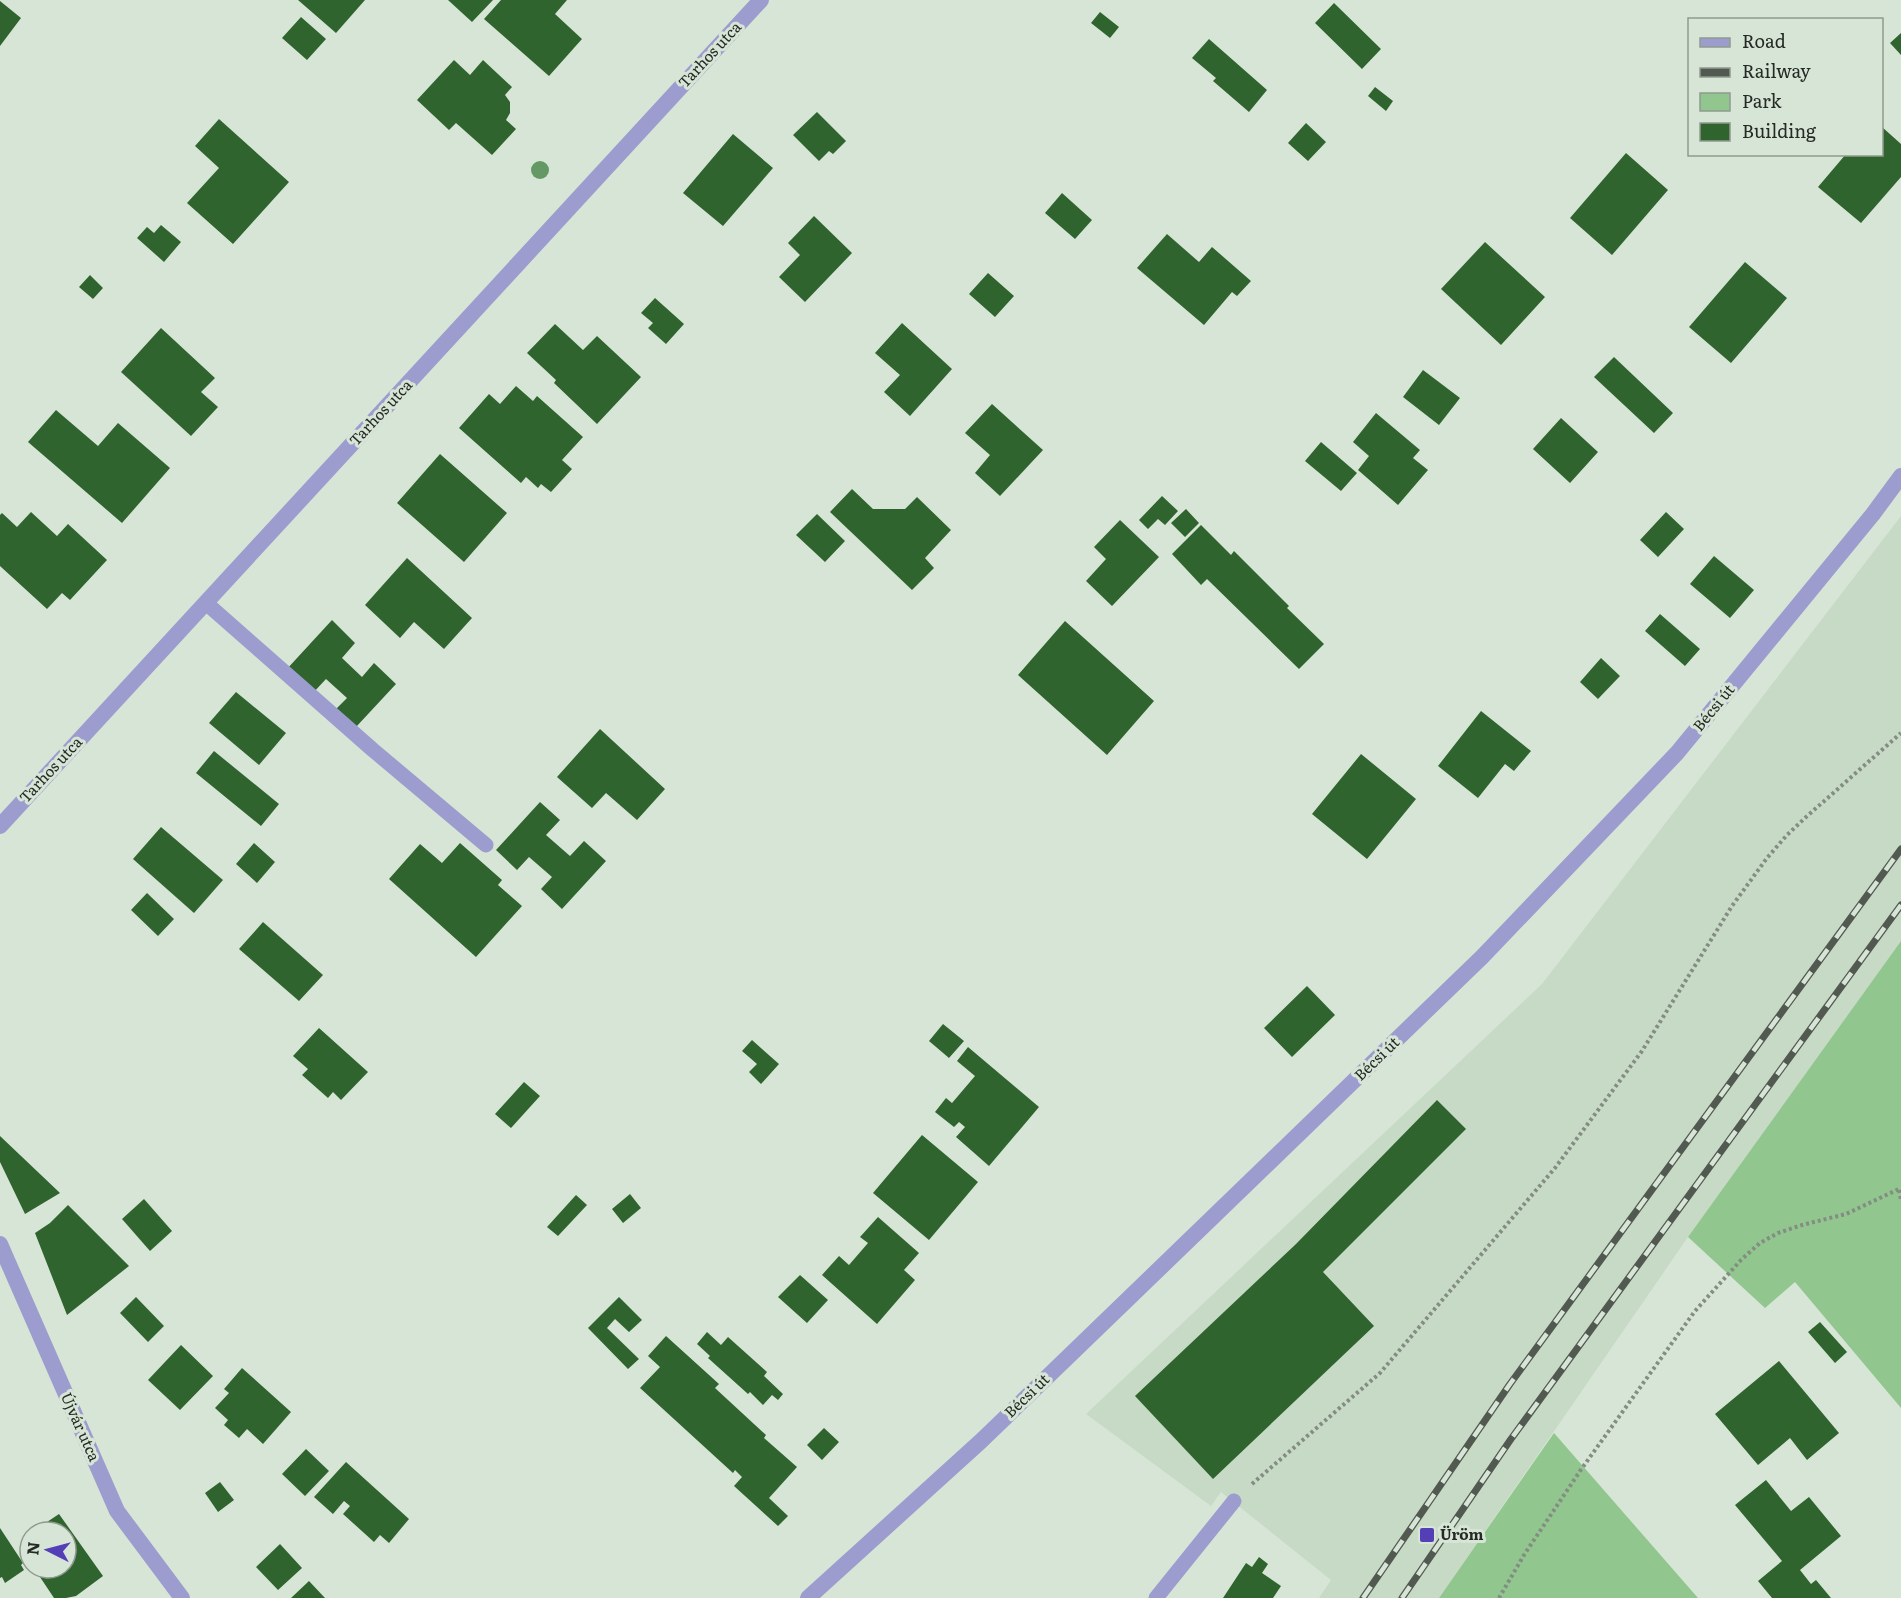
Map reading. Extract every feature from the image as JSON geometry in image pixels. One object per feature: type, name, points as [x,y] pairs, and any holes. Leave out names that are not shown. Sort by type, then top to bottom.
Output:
[{"type":"street","name":"Tarhos utca","points":[[0,826],[761,0]]},
{"type":"street","name":"Bécsi út","points":[[808,1598],[981,1441],[1482,957],[1677,753],[1901,476]]},
{"type":"street","name":"Újvár utca","points":[[0,1244],[117,1511],[182,1598]]},
{"type":"lane","points":[[206,603],[364,743],[486,846]]},
{"type":"lane","points":[[1156,1598],[1234,1500]]},
{"type":"path","points":[[1234,1500],[1380,1373],[1562,1159],[1642,1051],[1732,906],[1767,858],[1793,829],[1901,733]]},
{"type":"path","points":[[1498,1598],[1581,1471],[1689,1320],[1741,1260],[1760,1243],[1778,1233],[1846,1214],[1900,1189],[1901,1200]]},
{"type":"shaded area","points":[[1901,516],[1901,941],[1688,1237],[1439,1598],[1319,1598],[1331,1580],[1221,1492],[1211,1506],[1086,1414],[1542,984]]},
{"type":"green space","points":[[1901,941],[1901,1408],[1795,1282],[1765,1308],[1688,1237]]},
{"type":"green space","points":[[1554,1433],[1698,1598],[1439,1598]]},
{"type":"building","points":[[298,0],[365,0],[336,33]]},
{"type":"building","points":[[448,0],[493,0],[472,22]]},
{"type":"building","points":[[501,0],[567,0],[555,14],[582,39],[549,76],[484,19]]},
{"type":"building","points":[[0,1],[21,18],[0,46]]},
{"type":"building","points":[[1334,3],[1381,49],[1362,69],[1315,23]]},
{"type":"building","points":[[1100,12],[1119,27],[1110,38],[1091,23]]},
{"type":"building","points":[[301,17],[326,39],[307,60],[282,38]]},
{"type":"building","points":[[1901,33],[1901,55],[1890,43]]},
{"type":"building","points":[[1209,39],[1267,90],[1249,112],[1213,81],[1216,78],[1192,58]]},
{"type":"building","points":[[454,60],[470,75],[483,60],[512,87],[505,95],[510,102],[510,113],[506,120],[516,129],[492,155],[456,123],[449,130],[417,100]]},
{"type":"building","points":[[1375,87],[1393,101],[1386,111],[1368,96]]},
{"type":"building","points":[[817,112],[846,141],[833,154],[829,151],[819,161],[793,135]]},
{"type":"building","points":[[219,119],[289,182],[233,244],[187,203],[219,168],[195,146]]},
{"type":"building","points":[[1306,123],[1326,142],[1308,161],[1288,143]]},
{"type":"building","points":[[1883,128],[1901,144],[1901,177],[1861,223],[1818,187],[1844,156],[1883,156]]},
{"type":"building","points":[[733,134],[773,168],[723,226],[683,193]]},
{"type":"building","points":[[1626,153],[1668,190],[1612,255],[1570,218]]},
{"type":"building","points":[[1062,193],[1092,220],[1075,239],[1045,213]]},
{"type":"building","points":[[814,216],[852,253],[805,302],[779,277],[800,255],[788,243]]},
{"type":"building","points":[[161,225],[181,242],[164,262],[137,238],[147,227],[154,233]]},
{"type":"building","points":[[1167,234],[1199,262],[1212,247],[1251,281],[1237,296],[1232,292],[1204,325],[1137,268]]},
{"type":"building","points":[[1485,242],[1545,297],[1501,345],[1441,289]]},
{"type":"building","points":[[1745,262],[1787,298],[1731,363],[1689,327]]},
{"type":"building","points":[[988,273],[1014,296],[995,317],[969,294]]},
{"type":"building","points":[[90,275],[103,288],[93,299],[79,287]]},
{"type":"building","points":[[655,298],[684,324],[666,344],[648,328],[653,323],[641,313]]},
{"type":"building","points":[[902,323],[952,369],[910,416],[884,392],[900,375],[875,353]]},
{"type":"building","points":[[555,324],[583,350],[597,336],[641,377],[597,424],[554,383],[556,380],[527,353]]},
{"type":"building","points":[[161,328],[215,378],[201,392],[218,407],[191,436],[121,372]]},
{"type":"building","points":[[1614,357],[1673,413],[1654,433],[1594,377]]},
{"type":"building","points":[[1423,370],[1460,398],[1439,425],[1403,397]]},
{"type":"building","points":[[516,386],[533,401],[537,396],[583,437],[562,460],[572,469],[551,492],[541,484],[538,488],[526,477],[521,483],[459,428],[489,394],[500,404]]},
{"type":"building","points":[[992,404],[1043,450],[1000,496],[975,473],[990,455],[965,433]]},
{"type":"building","points":[[56,410],[98,446],[118,423],[170,468],[122,523],[28,442]]},
{"type":"building","points":[[1376,413],[1420,450],[1413,458],[1428,470],[1398,505],[1358,470],[1369,456],[1353,442]]},
{"type":"building","points":[[1561,418],[1598,452],[1570,483],[1533,449]]},
{"type":"building","points":[[1321,442],[1357,473],[1341,491],[1305,461]]},
{"type":"building","points":[[440,454],[507,513],[464,562],[397,503]]},
{"type":"building","points":[[852,489],[873,509],[905,509],[917,497],[951,530],[925,558],[934,568],[912,590],[830,512]]},
{"type":"building","points":[[1162,496],[1178,511],[1165,525],[1158,519],[1148,529],[1139,520]]},
{"type":"building","points":[[1186,509],[1199,523],[1185,537],[1171,523]]},
{"type":"building","points":[[31,512],[57,536],[68,524],[107,560],[70,600],[62,593],[47,609],[0,566],[0,515],[2,513],[17,527]]},
{"type":"building","points":[[1666,512],[1684,529],[1658,557],[1640,540]]},
{"type":"building","points":[[817,514],[845,541],[825,562],[796,535]]},
{"type":"building","points":[[1120,520],[1159,557],[1112,606],[1086,581],[1106,559],[1094,547]]},
{"type":"building","points":[[1201,525],[1231,555],[1234,551],[1324,644],[1299,669],[1207,579],[1201,585],[1172,554]]},
{"type":"building","points":[[1714,556],[1754,590],[1730,618],[1690,584]]},
{"type":"building","points":[[407,558],[472,618],[444,649],[414,622],[400,638],[365,605]]},
{"type":"building","points":[[1660,614],[1700,649],[1685,666],[1645,631]]},
{"type":"building","points":[[332,620],[355,643],[342,658],[362,677],[374,663],[396,684],[356,727],[336,709],[347,698],[326,679],[312,694],[286,670]]},
{"type":"building","points":[[1065,621],[1154,701],[1107,755],[1018,675]]},
{"type":"building","points":[[1601,658],[1620,676],[1598,699],[1580,682]]},
{"type":"building","points":[[236,692],[286,733],[259,765],[209,723]]},
{"type":"building","points":[[1481,711],[1531,751],[1514,771],[1505,764],[1478,798],[1438,766]]},
{"type":"building","points":[[600,729],[665,789],[637,820],[606,793],[592,808],[557,777]]},
{"type":"building","points":[[214,751],[279,804],[261,826],[196,773]]},
{"type":"building","points":[[1361,754],[1416,799],[1367,859],[1312,814]]},
{"type":"building","points":[[540,802],[560,820],[546,835],[570,856],[584,841],[606,861],[562,909],[541,889],[552,877],[529,857],[517,870],[496,850]]},
{"type":"building","points":[[161,827],[223,880],[194,913],[133,859]]},
{"type":"building","points":[[254,843],[275,862],[257,883],[236,864]]},
{"type":"building","points":[[460,843],[502,880],[498,885],[522,906],[476,957],[389,879],[420,844],[442,863]]},
{"type":"building","points":[[147,893],[174,919],[158,936],[131,910]]},
{"type":"building","points":[[263,922],[323,975],[299,1001],[239,949]]},
{"type":"building","points":[[1307,986],[1335,1015],[1292,1057],[1264,1028]]},
{"type":"building","points":[[943,1024],[964,1041],[949,1058],[929,1041]]},
{"type":"building","points":[[319,1028],[368,1072],[341,1100],[333,1092],[328,1098],[302,1075],[308,1069],[293,1056]]},
{"type":"building","points":[[752,1040],[779,1064],[761,1084],[749,1072],[757,1064],[742,1051]]},
{"type":"building","points":[[968,1047],[1039,1107],[989,1166],[956,1137],[965,1127],[959,1122],[954,1127],[935,1112],[946,1098],[952,1103],[975,1076],[957,1061]]},
{"type":"building","points":[[524,1082],[540,1096],[511,1128],[495,1114]]},
{"type":"building","points":[[1437,1100],[1466,1129],[1323,1272],[1374,1326],[1213,1479],[1135,1396],[1296,1244]]},
{"type":"building","points":[[922,1135],[978,1182],[929,1240],[873,1193]]},
{"type":"building","points":[[0,1136],[60,1193],[25,1214],[0,1162]]},
{"type":"building","points":[[630,1194],[641,1208],[623,1223],[612,1209]]},
{"type":"building","points":[[576,1195],[587,1205],[558,1236],[547,1227]]},
{"type":"building","points":[[144,1199],[172,1231],[150,1251],[122,1219]]},
{"type":"building","points":[[68,1205],[129,1266],[67,1315],[35,1233],[50,1223]]},
{"type":"building","points":[[878,1217],[919,1253],[904,1270],[915,1280],[877,1324],[822,1275],[839,1256],[849,1265],[868,1243],[860,1237]]},
{"type":"building","points":[[800,1275],[828,1300],[807,1323],[778,1297]]},
{"type":"building","points":[[136,1297],[164,1326],[148,1342],[120,1313]]},
{"type":"building","points":[[619,1297],[642,1320],[629,1332],[615,1319],[607,1328],[639,1359],[628,1369],[588,1328]]},
{"type":"building","points":[[1820,1322],[1847,1352],[1835,1363],[1808,1332]]},
{"type":"building","points":[[707,1332],[721,1345],[728,1337],[767,1372],[764,1376],[783,1394],[778,1400],[772,1395],[763,1405],[708,1358],[710,1356],[697,1344]]},
{"type":"building","points":[[666,1336],[719,1384],[715,1388],[766,1435],[764,1438],[797,1467],[769,1498],[788,1516],[778,1526],[734,1486],[742,1477],[735,1470],[733,1473],[640,1388],[660,1367],[648,1356]]},
{"type":"building","points":[[181,1345],[213,1376],[180,1410],[148,1380]]},
{"type":"building","points":[[1779,1361],[1839,1433],[1807,1460],[1790,1438],[1758,1465],[1715,1414]]},
{"type":"building","points":[[242,1368],[291,1412],[263,1444],[247,1429],[239,1438],[224,1425],[228,1420],[215,1408],[229,1393],[224,1389]]},
{"type":"building","points":[[824,1428],[839,1442],[822,1460],[807,1445]]},
{"type":"building","points":[[306,1449],[329,1471],[305,1496],[282,1474]]},
{"type":"building","points":[[346,1462],[409,1519],[389,1543],[380,1535],[374,1542],[343,1514],[350,1506],[344,1501],[333,1514],[314,1497]]},
{"type":"building","points":[[1766,1480],[1791,1511],[1809,1497],[1841,1536],[1800,1570],[1811,1584],[1816,1580],[1831,1598],[1772,1598],[1758,1581],[1782,1561],[1735,1505]]},
{"type":"building","points":[[220,1482],[234,1500],[218,1512],[205,1493]]},
{"type":"building","points":[[59,1514],[63,1520],[50,1520]]},
{"type":"building","points":[[0,1528],[18,1555],[18,1574],[5,1583],[2,1577],[0,1578]]},
{"type":"building","points":[[78,1541],[103,1576],[76,1596],[54,1598],[42,1580],[78,1580]]},
{"type":"building","points":[[280,1544],[302,1568],[278,1590],[256,1567]]},
{"type":"building","points":[[1259,1557],[1268,1564],[1262,1573],[1281,1586],[1273,1598],[1223,1598],[1246,1563],[1252,1567]]},
{"type":"building","points":[[309,1581],[325,1598],[291,1598]]},
{"type":"railway","points":[[1363,1598],[1510,1384],[1901,849]]},
{"type":"railway","points":[[1402,1598],[1511,1439],[1901,905]]},
{"type":"place","name":"Üröm","points":[[1427,1535]]}]
